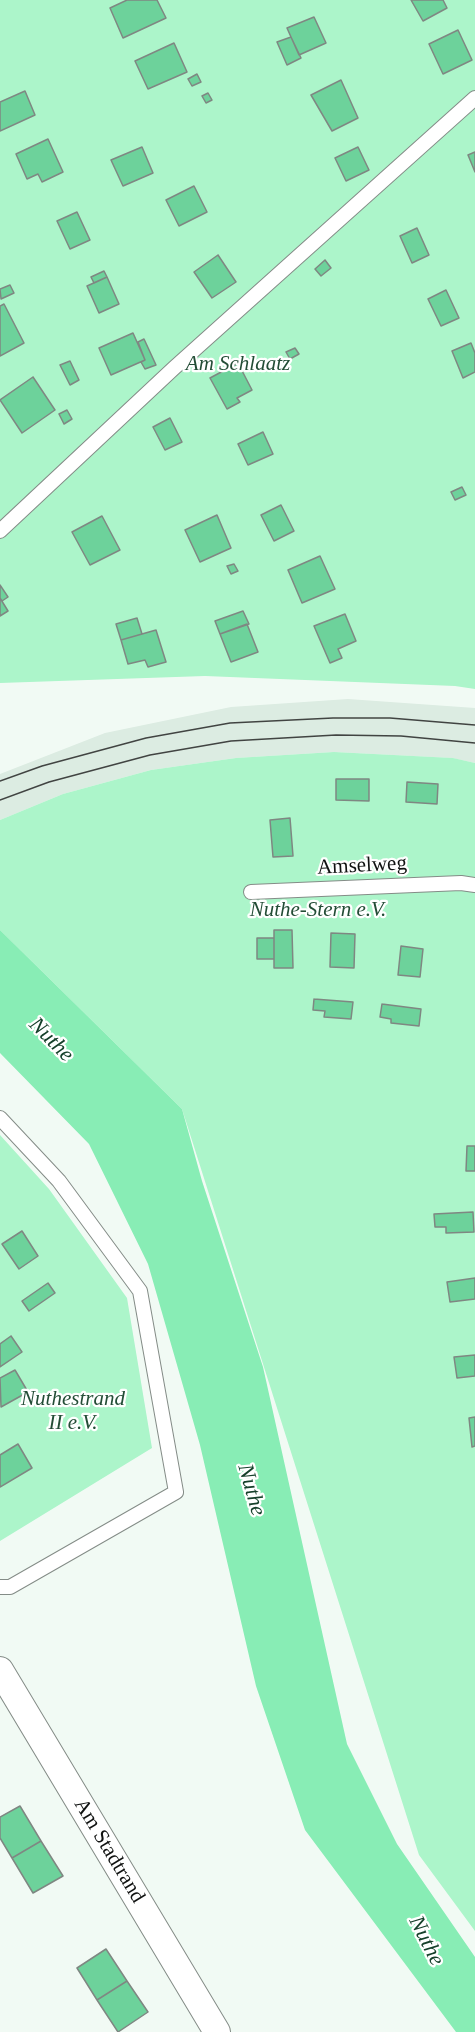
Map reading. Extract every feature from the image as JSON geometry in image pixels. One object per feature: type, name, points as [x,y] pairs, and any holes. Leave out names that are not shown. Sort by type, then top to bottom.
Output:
[{"type":"street","name":"Am Stadtrand","points":[[0,1670],[217,2032]]},
{"type":"lane","points":[[0,531],[174,368],[475,98]]},
{"type":"lane","name":"Amselweg","points":[[251,892],[461,883],[475,885]]},
{"type":"lane","points":[[0,1118],[59,1182],[140,1291],[176,1492],[10,1587],[0,1587]]},
{"type":"shaded area","points":[[348,699],[475,708],[475,763],[452,758],[334,752],[236,758],[151,770],[63,794],[0,820],[0,774],[105,733],[231,707]]},
{"type":"green space","name":"Am Schlaatz","points":[[0,0],[475,0],[475,689],[455,686],[205,676],[0,683]]},
{"type":"green space","name":"Nuthe-Stern e.V.","points":[[334,752],[453,758],[475,763],[475,1931],[419,1855],[182,1109],[0,930],[0,820],[63,794],[151,770],[236,758]]},
{"type":"green space","name":"Nuthestrand II e.V.","points":[[0,1135],[49,1189],[127,1298],[152,1448],[0,1541]]},
{"type":"water","name":"Nuthe","points":[[0,930],[182,1109],[202,1181],[263,1367],[347,1744],[397,1844],[475,1957],[475,2032],[456,2032],[305,1830],[256,1686],[200,1445],[148,1264],[89,1144],[0,1053]]},
{"type":"building","points":[[127,0],[157,0],[166,18],[123,38],[110,8]]},
{"type":"building","points":[[411,0],[443,0],[447,8],[423,21]]},
{"type":"building","points":[[314,17],[326,43],[299,55],[287,28]]},
{"type":"building","points":[[458,30],[472,60],[443,74],[429,44]]},
{"type":"building","points":[[291,37],[301,58],[287,65],[277,42]]},
{"type":"building","points":[[174,43],[187,72],[148,89],[135,61]]},
{"type":"building","points":[[197,74],[201,82],[192,86],[188,79]]},
{"type":"building","points":[[341,80],[358,118],[332,131],[311,95]]},
{"type":"building","points":[[25,91],[35,115],[0,131],[0,102]]},
{"type":"building","points":[[208,93],[212,100],[206,103],[202,96]]},
{"type":"building","points":[[48,139],[63,172],[42,182],[38,174],[27,179],[16,154]]},
{"type":"building","points":[[142,147],[153,173],[123,186],[111,160]]},
{"type":"building","points":[[358,147],[369,170],[346,181],[335,158]]},
{"type":"building","points":[[475,152],[475,172],[468,155]]},
{"type":"building","points":[[194,186],[207,212],[179,226],[166,200]]},
{"type":"building","points":[[77,212],[90,240],[70,249],[57,221]]},
{"type":"building","points":[[417,228],[429,255],[412,263],[400,236]]},
{"type":"building","points":[[218,255],[236,282],[212,298],[194,272]]},
{"type":"building","points":[[325,260],[331,268],[321,276],[315,269]]},
{"type":"building","points":[[104,271],[107,277],[94,283],[91,277]]},
{"type":"building","points":[[107,277],[119,304],[99,313],[87,286]]},
{"type":"building","points":[[10,285],[14,293],[1,299],[0,289]]},
{"type":"building","points":[[446,290],[459,318],[441,326],[428,299]]},
{"type":"building","points":[[4,304],[24,343],[0,356],[0,306]]},
{"type":"building","points":[[133,333],[145,360],[111,375],[99,348]]},
{"type":"building","points":[[144,339],[156,365],[145,369],[141,362],[145,360],[138,342]]},
{"type":"building","points":[[471,343],[475,353],[475,372],[463,378],[452,351]]},
{"type":"building","points":[[295,348],[299,354],[290,359],[286,352]]},
{"type":"building","points":[[70,361],[79,380],[70,385],[60,365]]},
{"type":"building","points":[[238,363],[252,390],[237,398],[240,402],[227,409],[210,378]]},
{"type":"building","points":[[33,377],[55,410],[22,433],[0,400]]},
{"type":"building","points":[[67,410],[72,419],[64,424],[59,414]]},
{"type":"building","points":[[170,418],[182,442],[165,450],[153,427]]},
{"type":"building","points":[[263,432],[273,454],[248,465],[238,444]]},
{"type":"building","points":[[462,487],[466,495],[455,500],[451,492]]},
{"type":"building","points":[[281,505],[294,531],[274,541],[261,515]]},
{"type":"building","points":[[217,515],[231,548],[200,562],[185,530]]},
{"type":"building","points":[[102,516],[120,550],[90,565],[72,532]]},
{"type":"building","points":[[320,556],[335,589],[302,603],[288,570]]},
{"type":"building","points":[[234,564],[238,571],[231,574],[227,566]]},
{"type":"building","points":[[0,585],[8,597],[2,601],[0,598]]},
{"type":"building","points":[[0,598],[8,611],[0,616]]},
{"type":"building","points":[[243,611],[249,624],[220,634],[215,621]]},
{"type":"building","points":[[345,614],[356,641],[338,649],[342,658],[330,663],[314,626]]},
{"type":"building","points":[[137,618],[142,634],[121,640],[116,624]]},
{"type":"building","points":[[247,624],[258,652],[231,662],[220,634]]},
{"type":"building","points":[[156,630],[166,662],[148,667],[145,660],[128,664],[121,640]]},
{"type":"building","points":[[336,779],[369,779],[369,801],[336,800]]},
{"type":"building","points":[[407,782],[438,784],[437,804],[406,802]]},
{"type":"building","points":[[290,818],[293,856],[273,857],[270,820]]},
{"type":"building","points":[[274,930],[292,930],[293,968],[274,968]]},
{"type":"building","points":[[331,933],[355,934],[354,968],[330,967]]},
{"type":"building","points":[[257,938],[274,938],[274,959],[257,959]]},
{"type":"building","points":[[401,946],[423,949],[420,977],[398,975]]},
{"type":"building","points":[[314,999],[353,1002],[351,1019],[324,1017],[325,1011],[313,1010]]},
{"type":"building","points":[[382,1004],[421,1009],[419,1026],[391,1023],[391,1019],[380,1017]]},
{"type":"building","points":[[467,1146],[475,1146],[475,1171],[466,1171]]},
{"type":"building","points":[[473,1212],[474,1232],[446,1233],[446,1227],[435,1227],[434,1214]]},
{"type":"building","points":[[22,1231],[38,1256],[19,1269],[2,1244]]},
{"type":"building","points":[[475,1278],[475,1299],[450,1302],[447,1282]]},
{"type":"building","points":[[48,1283],[55,1293],[29,1311],[22,1301]]},
{"type":"building","points":[[11,1336],[22,1352],[0,1367],[0,1344]]},
{"type":"building","points":[[475,1355],[475,1376],[457,1378],[454,1357]]},
{"type":"building","points":[[15,1370],[28,1392],[1,1407],[0,1378]]},
{"type":"building","points":[[475,1417],[475,1446],[472,1447],[469,1418]]},
{"type":"building","points":[[18,1444],[32,1468],[0,1487],[0,1455]]},
{"type":"building","points":[[20,1806],[41,1841],[12,1858],[0,1838],[0,1817]]},
{"type":"building","points":[[41,1841],[63,1876],[33,1893],[12,1858]]},
{"type":"building","points":[[106,1949],[127,1981],[97,2000],[77,1968]]},
{"type":"building","points":[[127,1981],[148,2012],[118,2032],[97,2000]]},
{"type":"tram line","points":[[0,781],[42,766],[146,738],[230,723],[390,718],[475,725]]},
{"type":"tram line","points":[[0,800],[49,782],[150,755],[231,741],[336,735],[401,736],[475,743]]}]
